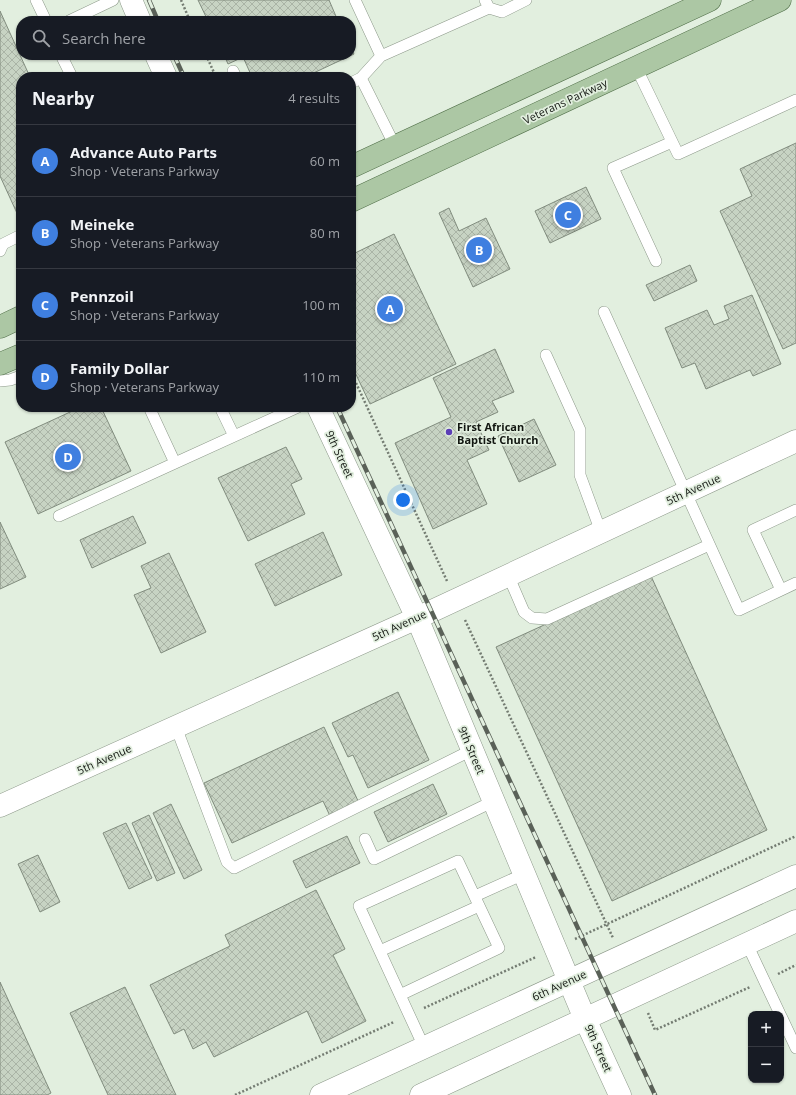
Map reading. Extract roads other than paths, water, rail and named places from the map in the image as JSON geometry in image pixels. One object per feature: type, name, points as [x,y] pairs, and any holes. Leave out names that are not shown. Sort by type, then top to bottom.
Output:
[{"type":"main road","name":"Veterans Parkway","points":[[356,199],[780,0]]},
{"type":"main road","points":[[356,165],[697,3]]},
{"type":"main road","points":[[0,327],[16,319]]},
{"type":"main road","points":[[0,364],[16,357]]},
{"type":"street","points":[[131,0],[138,16]]},
{"type":"street","points":[[158,60],[164,72]]},
{"type":"street","name":"9th Street","points":[[320,412],[417,618],[585,1019],[620,1095]]},
{"type":"street","name":"5th Avenue","points":[[0,806],[417,618],[796,441]]},
{"type":"street","name":"6th Avenue","points":[[321,1095],[796,876]]},
{"type":"street","points":[[421,1095],[796,921]]},
{"type":"lane","points":[[36,0],[44,16]]},
{"type":"lane","points":[[79,16],[113,0]]},
{"type":"lane","points":[[355,0],[381,56]]},
{"type":"lane","points":[[395,146],[356,81],[381,56],[487,4],[502,12],[526,0]]},
{"type":"lane","points":[[64,60],[70,72]]},
{"type":"lane","points":[[636,67],[678,154],[796,100]]},
{"type":"lane","points":[[656,261],[613,168],[672,142]]},
{"type":"lane","points":[[1,244],[16,237]]},
{"type":"lane","points":[[604,312],[739,610],[796,583]]},
{"type":"lane","points":[[546,354],[580,430],[580,475],[601,532]]},
{"type":"lane","points":[[0,381],[16,378]]},
{"type":"lane","points":[[151,412],[175,463]]},
{"type":"lane","points":[[222,412],[234,436]]},
{"type":"lane","points":[[59,516],[287,412]]},
{"type":"lane","points":[[781,590],[753,530],[796,510]]},
{"type":"lane","points":[[508,575],[524,612],[532,618],[547,619],[709,545]]},
{"type":"lane","points":[[176,727],[227,862],[234,868],[472,750]]},
{"type":"lane","points":[[365,839],[374,859],[494,801]]},
{"type":"lane","points":[[400,995],[499,948],[458,861],[360,906],[380,951],[409,1015],[424,1047]]},
{"type":"lane","points":[[380,951],[477,901],[524,874]]},
{"type":"lane","points":[[747,944],[779,1011]]},
{"type":"lane","points":[[784,1022],[796,1048]]},
{"type":"railway","points":[[149,0],[156,16]]},
{"type":"railway","points":[[176,60],[182,72]]},
{"type":"railway","points":[[339,412],[655,1095]]},
{"type":"place","name":"Pennzoil","points":[[568,215]]},
{"type":"place","name":"Meineke","points":[[479,250]]},
{"type":"place","name":"Advance Auto Parts","points":[[390,309]]},
{"type":"place","name":"First African Baptist Church","points":[[449,432]]},
{"type":"place","name":"Family Dollar","points":[[68,457]]}]
